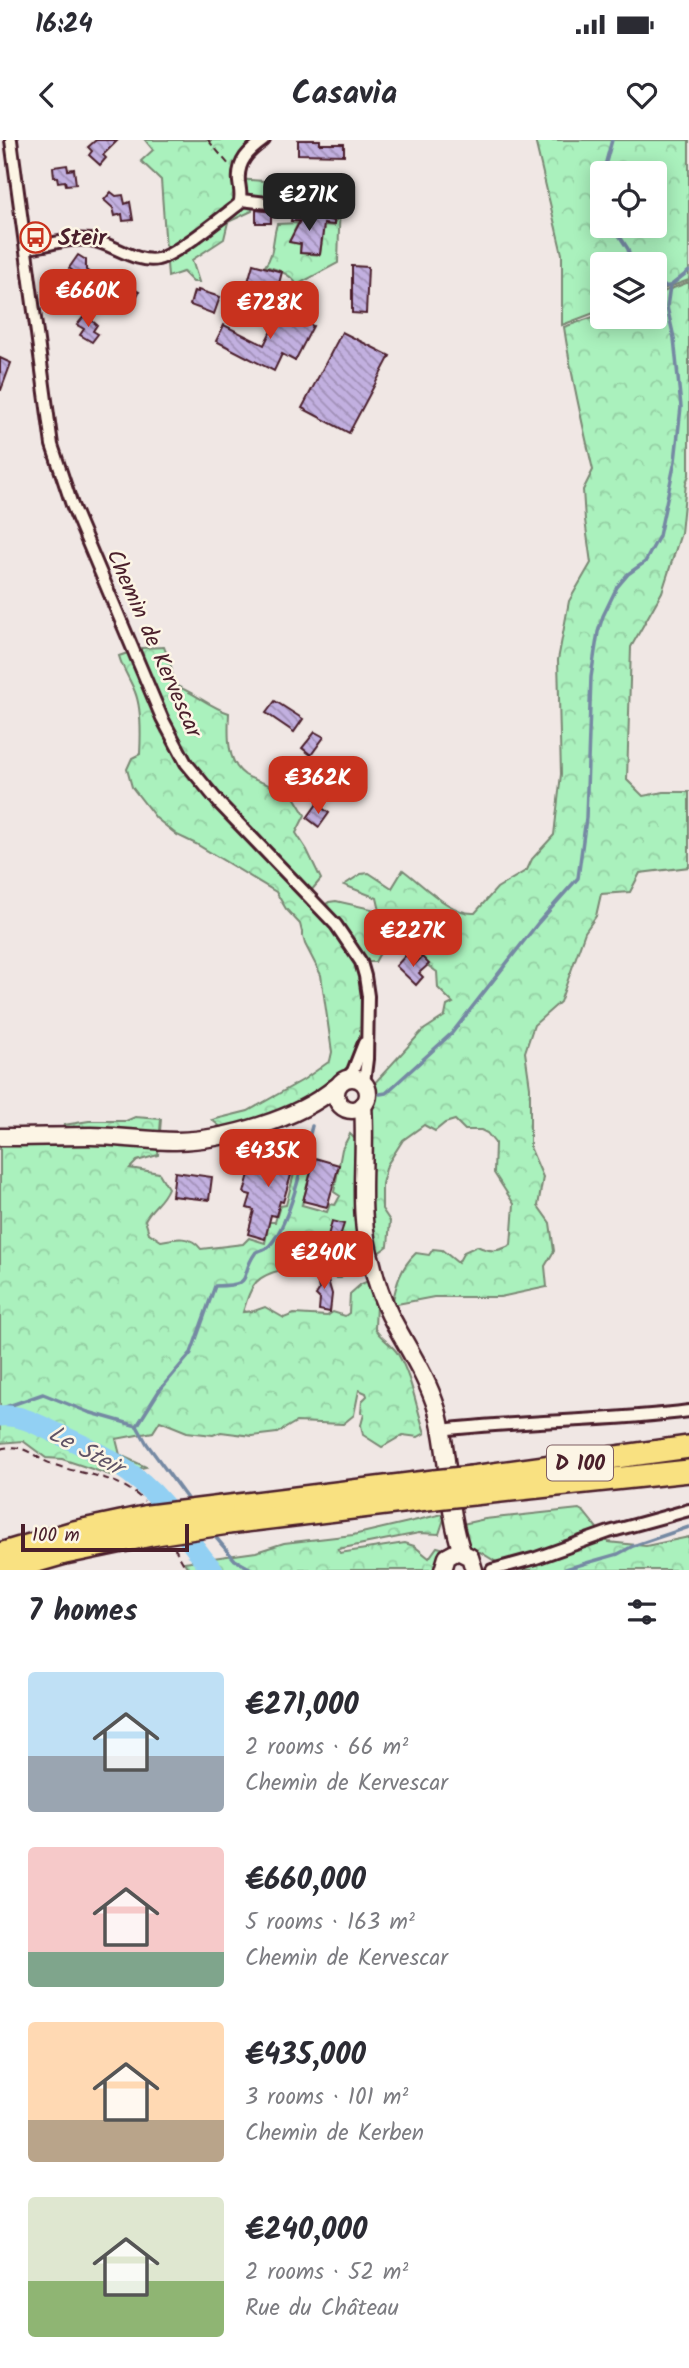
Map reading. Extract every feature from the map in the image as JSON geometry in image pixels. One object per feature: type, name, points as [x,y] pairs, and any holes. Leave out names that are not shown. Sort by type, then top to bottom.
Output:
[{"type":"highway","name":"D 100","points":[[0,1554],[74,1532],[472,1485],[689,1447]]},
{"type":"highway","name":"D 100","points":[[472,1485],[689,1471]]},
{"type":"highway","name":"D 100","points":[[225,1515],[284,1516],[434,1490]]},
{"type":"highway","name":"D 100","points":[[6,1570],[156,1524]]},
{"type":"street","name":"Chemin de Kervescar","points":[[12,140],[57,464],[72,505],[175,743],[201,783],[331,919],[349,942],[365,976],[368,996],[364,1083]]},
{"type":"street","points":[[26,248],[86,240],[100,242],[145,259],[158,258],[179,248],[237,206],[241,200],[238,177],[242,160],[264,140]]},
{"type":"street","points":[[241,200],[334,213]]},
{"type":"street","name":"Chemin de Kervescar","points":[[347,1097],[366,1037]]},
{"type":"street","points":[[364,1083],[355,1078],[347,1097],[363,1129],[365,1141],[363,1208],[368,1252],[389,1313],[433,1400],[441,1430],[460,1562],[495,1569],[536,1558],[637,1523],[689,1510]]},
{"type":"street","points":[[0,1137],[193,1139],[252,1127],[317,1102],[347,1097]]},
{"type":"street","points":[[441,1430],[620,1419],[689,1411]]},
{"type":"path","points":[[208,140],[238,177]]},
{"type":"path","points":[[0,1449],[20,1446],[46,1462],[115,1481],[130,1488],[187,1570]]},
{"type":"green space","points":[[145,140],[259,140],[237,159],[237,179],[294,183],[293,195],[340,198],[338,263],[297,285],[279,270],[265,266],[272,251],[277,224],[298,223],[289,242],[300,244],[300,253],[320,255],[324,225],[334,226],[336,215],[253,204],[252,211],[228,222],[224,239],[192,260],[199,282],[193,282],[183,272],[168,277],[161,180],[141,161],[153,150]]},
{"type":"green space","points":[[535,140],[689,140],[689,280],[667,288],[667,252],[590,252],[590,314],[562,325],[562,254]]},
{"type":"green space","points":[[689,282],[689,475],[681,533],[662,592],[631,647],[627,780],[643,796],[664,792],[689,792],[689,867],[640,873],[630,892],[601,894],[596,916],[585,932],[560,1002],[534,1025],[525,1052],[530,1087],[530,1147],[543,1177],[538,1206],[550,1223],[554,1251],[545,1266],[547,1287],[500,1297],[434,1297],[392,1305],[402,1271],[416,1253],[429,1255],[433,1249],[442,1250],[458,1263],[464,1252],[477,1246],[494,1250],[511,1245],[514,1204],[494,1173],[495,1143],[487,1133],[481,1130],[465,1130],[455,1120],[445,1123],[435,1131],[424,1125],[403,1140],[387,1165],[382,1184],[382,1209],[390,1221],[388,1246],[360,1266],[348,1268],[341,1278],[327,1273],[330,1257],[318,1250],[306,1256],[296,1255],[285,1269],[256,1282],[243,1312],[265,1307],[284,1318],[294,1314],[327,1316],[333,1312],[345,1316],[349,1313],[350,1294],[368,1281],[376,1303],[375,1329],[396,1350],[403,1363],[425,1433],[418,1437],[403,1435],[382,1447],[363,1435],[362,1401],[367,1396],[359,1390],[354,1415],[343,1424],[296,1422],[277,1433],[252,1436],[187,1432],[160,1421],[153,1432],[116,1439],[120,1455],[146,1467],[110,1475],[62,1459],[46,1458],[23,1441],[0,1443],[0,1142],[58,1142],[64,1125],[89,1121],[126,1121],[135,1117],[161,1119],[158,1155],[137,1161],[130,1168],[159,1173],[168,1188],[145,1220],[149,1233],[161,1241],[193,1241],[201,1249],[243,1244],[249,1238],[265,1243],[269,1222],[275,1222],[280,1206],[286,1205],[297,1162],[303,1158],[313,1163],[302,1205],[327,1212],[330,1204],[335,1205],[340,1196],[334,1192],[342,1149],[350,1134],[355,1139],[357,1151],[373,1099],[371,1087],[422,1031],[445,1016],[447,1006],[453,1003],[438,988],[437,972],[410,953],[412,945],[398,940],[380,953],[375,962],[365,962],[361,952],[355,962],[364,1008],[363,1036],[359,1049],[341,1074],[301,1104],[275,1115],[223,1129],[212,1120],[248,1111],[303,1080],[330,1061],[332,1052],[321,975],[305,944],[300,924],[286,909],[276,892],[177,835],[156,818],[132,787],[127,769],[132,758],[140,754],[140,714],[135,692],[119,656],[142,648],[164,647],[174,685],[229,713],[228,729],[234,763],[248,777],[271,786],[275,793],[294,797],[305,815],[296,833],[321,879],[305,898],[317,910],[336,901],[380,911],[377,898],[344,885],[361,874],[369,873],[392,888],[403,870],[447,904],[475,913],[497,888],[527,870],[532,859],[554,835],[561,774],[558,660],[569,601],[591,563],[583,490],[593,470],[564,327],[590,318],[590,329],[667,329],[667,290]]},
{"type":"green space","points":[[579,1509],[608,1542],[646,1546],[689,1537],[689,1570],[504,1570],[501,1565],[480,1552],[469,1559],[458,1525],[485,1519]]},
{"type":"green space","points":[[443,1514],[439,1534],[419,1533],[338,1549],[340,1553],[405,1543],[414,1546],[429,1558],[437,1547],[441,1548],[437,1570],[189,1570],[184,1562],[256,1552],[284,1543],[353,1535]]},
{"type":"building","points":[[96,140],[118,140],[103,155],[106,158],[100,165],[89,155],[92,151],[88,147]]},
{"type":"building","points":[[298,140],[344,144],[344,155],[298,154]]},
{"type":"building","points":[[67,165],[68,170],[74,169],[76,184],[66,185],[65,181],[58,182],[57,177],[54,177],[53,167]]},
{"type":"building","points":[[111,192],[116,196],[123,195],[125,204],[130,202],[133,220],[123,221],[122,214],[115,216],[113,208],[104,200]]},
{"type":"building","points":[[256,210],[291,214],[291,217],[271,217],[271,223],[256,223]]},
{"type":"building","points":[[292,214],[334,221],[334,225],[324,224],[320,254],[300,253],[301,244],[289,242],[300,221],[291,221]]},
{"type":"building","points":[[78,255],[86,260],[86,270],[90,273],[78,292],[78,279],[69,268]]},
{"type":"building","points":[[253,264],[282,272],[277,291],[248,282]]},
{"type":"building","points":[[352,266],[368,267],[366,314],[352,313]]},
{"type":"building","points":[[114,279],[139,292],[134,302],[128,302],[114,294],[110,289]]},
{"type":"building","points":[[194,291],[220,297],[214,314],[190,305]]},
{"type":"building","points":[[281,311],[313,326],[295,361],[282,354],[274,371],[216,341],[224,325],[264,345]]},
{"type":"building","points":[[85,315],[97,325],[93,331],[98,334],[92,342],[80,335],[84,329],[77,325]]},
{"type":"building","points":[[342,332],[390,356],[349,433],[302,408]]},
{"type":"building","points":[[0,358],[11,363],[1,390],[0,390]]},
{"type":"building","points":[[275,701],[303,719],[294,732],[266,713]]},
{"type":"building","points":[[315,732],[324,737],[311,755],[302,748]]},
{"type":"building","points":[[317,804],[329,813],[319,827],[307,818]]},
{"type":"building","points":[[406,955],[415,964],[422,957],[429,964],[419,973],[423,977],[416,985],[396,966]]},
{"type":"building","points":[[263,1151],[278,1155],[280,1151],[297,1155],[283,1202],[280,1201],[276,1216],[271,1215],[265,1239],[248,1234],[254,1210],[247,1208],[251,1195],[244,1193],[249,1174],[256,1175]]},
{"type":"building","points":[[315,1158],[339,1165],[327,1207],[303,1201]]},
{"type":"building","points":[[175,1172],[212,1177],[209,1200],[172,1196]]},
{"type":"building","points":[[332,1221],[344,1224],[339,1239],[328,1236]]},
{"type":"building","points":[[325,1269],[332,1294],[330,1312],[319,1310],[320,1299],[316,1295],[319,1290],[316,1272]]},
{"type":"waterway","points":[[606,161],[612,140]]},
{"type":"waterway","points":[[621,238],[629,252]]},
{"type":"waterway","points":[[380,1094],[386,1093],[452,1033],[538,923],[578,878],[586,818],[591,677],[598,632],[617,587],[628,574],[645,562],[659,536],[675,461],[681,407],[674,338],[667,307],[670,286],[689,271]]},
{"type":"waterway","points":[[137,1426],[159,1391],[191,1353],[215,1286],[241,1282],[256,1252],[269,1246],[278,1235],[296,1188],[312,1126]]},
{"type":"waterway","name":"Le Steir","points":[[0,1409],[43,1394],[88,1412],[137,1426],[191,1504]]},
{"type":"waterway","name":"Le Steir","points":[[0,1416],[22,1418],[36,1424],[86,1447],[128,1472],[164,1505],[213,1570]]},
{"type":"waterway","points":[[562,1570],[618,1554],[633,1546],[689,1527]]},
{"type":"waterway","name":"Le Steir","points":[[212,1533],[235,1560],[253,1570]]},
{"type":"place","name":"Steir","points":[[35,237]]}]
